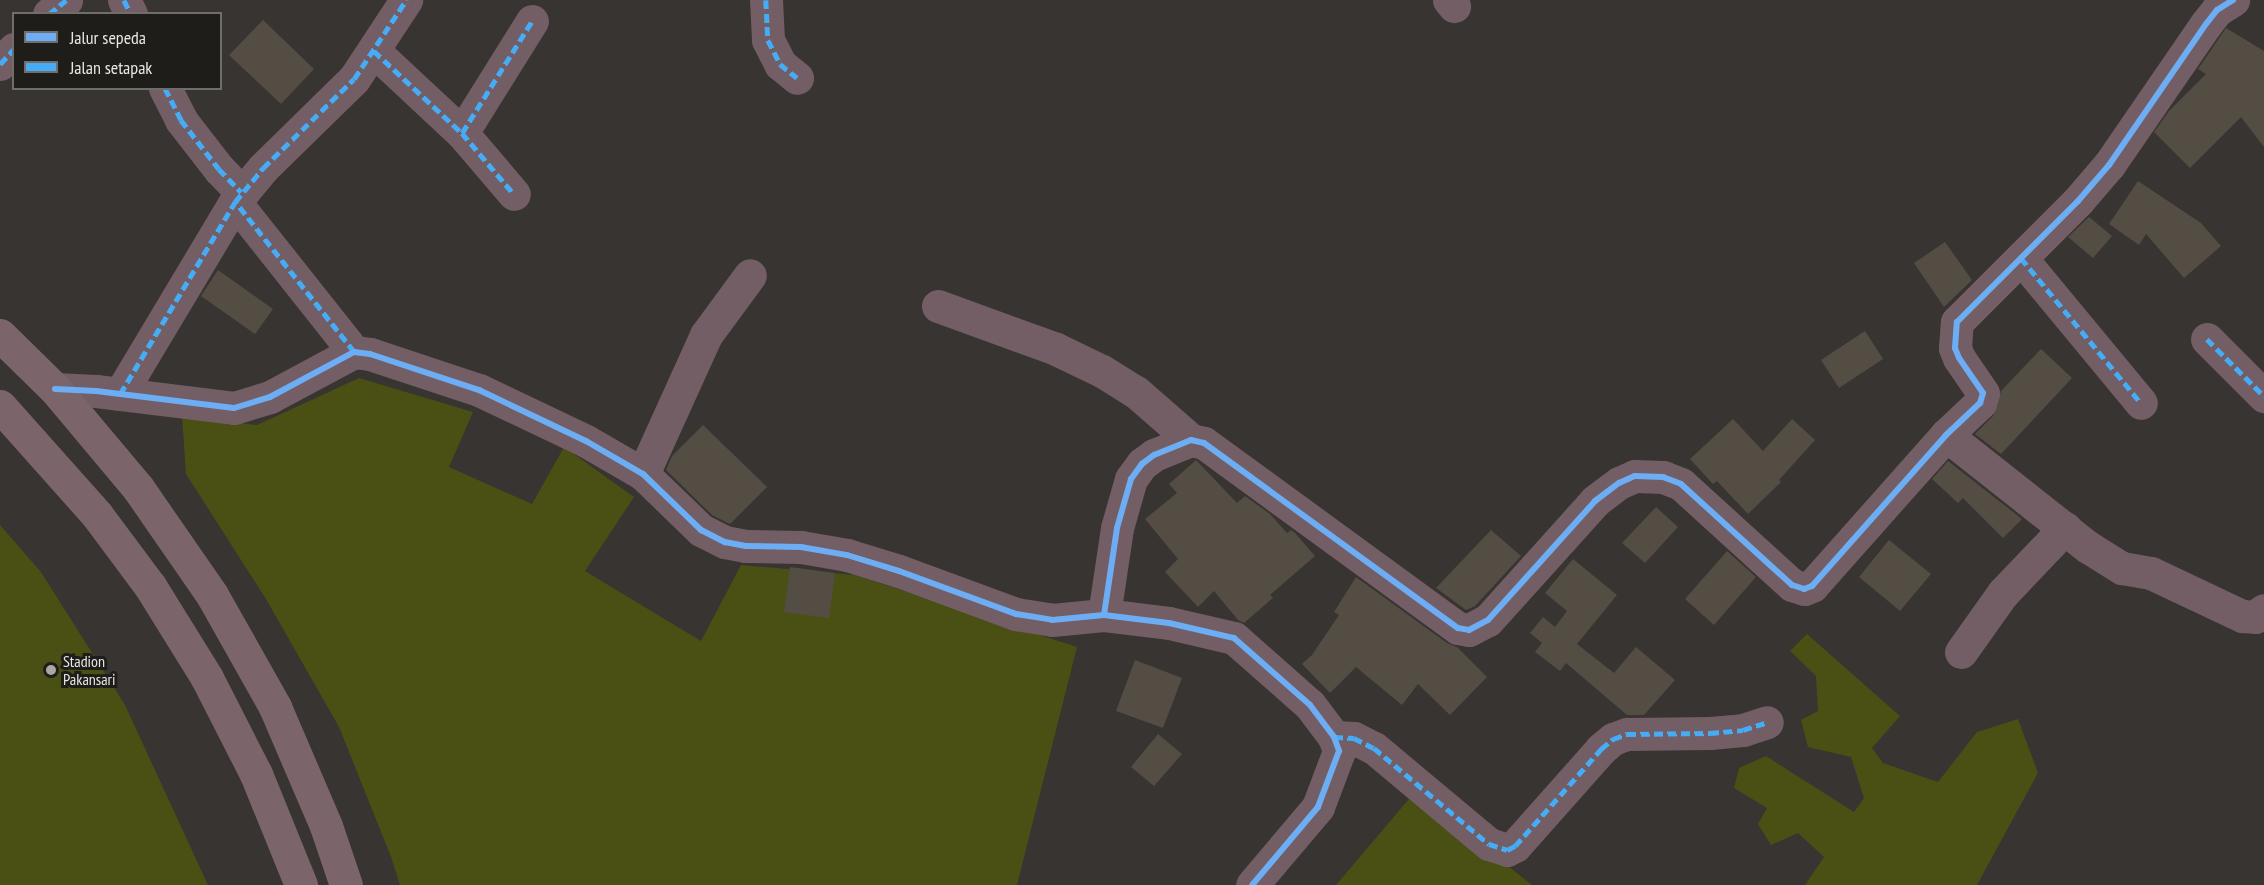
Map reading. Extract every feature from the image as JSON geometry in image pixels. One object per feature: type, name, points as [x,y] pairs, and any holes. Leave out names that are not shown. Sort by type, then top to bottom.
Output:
[{"type":"main road","points":[[0,335],[55,389],[138,488],[212,594],[275,708],[326,826],[346,885]]},
{"type":"main road","points":[[0,406],[97,514],[150,586],[207,678],[256,774],[301,885]]},
{"type":"main road","points":[[97,514],[138,488]]},
{"type":"street","points":[[51,12],[66,0]]},
{"type":"street","points":[[120,394],[238,197],[354,79],[406,0]]},
{"type":"street","points":[[766,0],[768,40],[780,64],[797,78]]},
{"type":"street","points":[[938,306],[1090,365],[1136,392],[1191,440],[1204,443],[1443,619],[1469,630],[1488,620],[1595,501],[1619,483],[1635,476],[1664,477],[1681,484],[1792,585],[1804,589],[1812,586],[1946,435],[1983,398],[1980,388],[1959,358],[1954,340],[1955,327],[1967,310],[2078,201],[2109,165],[2206,24],[2217,10],[2233,0]]},
{"type":"street","points":[[462,133],[532,21]]},
{"type":"street","points":[[0,64],[12,51]]},
{"type":"street","points":[[374,51],[462,133],[514,194]]},
{"type":"street","points":[[166,90],[181,120],[354,352]]},
{"type":"street","points":[[2021,258],[2062,312],[2141,403]]},
{"type":"street","points":[[643,474],[706,335],[750,275]]},
{"type":"street","points":[[2207,339],[2264,396]]},
{"type":"street","points":[[55,389],[120,394],[234,408],[270,396],[354,352],[370,354],[479,390],[535,415],[643,474],[700,530],[725,542],[747,546],[801,547],[847,555],[899,571],[991,606],[1052,620],[1098,616],[1168,623],[1234,638],[1310,705],[1334,737],[1339,751],[1318,807],[1252,885]]},
{"type":"street","points":[[1946,435],[2088,547],[2122,568],[2151,573],[2242,616],[2255,617],[2264,610]]},
{"type":"street","points":[[1098,616],[1121,511],[1131,479],[1142,464],[1154,455],[1191,440]]},
{"type":"street","points":[[1960,652],[2003,593],[2065,528]]},
{"type":"street","points":[[1334,737],[1354,738],[1374,748],[1489,844],[1508,849],[1515,846],[1601,749],[1613,739],[1628,734],[1732,731],[1767,722]]},
{"type":"green space","points":[[359,378],[473,412],[449,467],[532,504],[564,447],[634,497],[585,571],[701,641],[741,565],[855,575],[1077,647],[1017,885],[400,885],[339,727],[266,599],[186,474],[182,416],[257,425]]},
{"type":"green space","name":"Stadion Pakansari","points":[[0,525],[41,572],[125,705],[208,885],[0,885]]},
{"type":"green space","points":[[1807,634],[1900,716],[1872,748],[1883,763],[1938,782],[1977,732],[2018,719],[2038,773],[1977,885],[1805,885],[1824,857],[1798,833],[1771,845],[1758,824],[1767,808],[1734,788],[1739,768],[1766,756],[1854,812],[1864,798],[1851,757],[1808,747],[1801,720],[1818,711],[1816,676],[1790,651]]},
{"type":"green space","points":[[1409,799],[1430,804],[1532,885],[1336,885]]},
{"type":"building","points":[[263,20],[314,69],[281,104],[229,55]]},
{"type":"building","points":[[2226,28],[2264,51],[2264,147],[2241,117],[2190,168],[2154,132],[2169,111],[2206,74],[2198,69]]},
{"type":"building","points":[[2138,181],[2201,223],[2221,246],[2184,278],[2146,234],[2139,245],[2109,224]]},
{"type":"building","points":[[2089,217],[2112,236],[2093,258],[2068,237]]},
{"type":"building","points":[[1945,242],[1972,280],[1944,307],[1914,263]]},
{"type":"building","points":[[218,270],[273,309],[255,334],[201,296]]},
{"type":"building","points":[[1865,331],[1883,359],[1839,388],[1821,360]]},
{"type":"building","points":[[2041,349],[2072,378],[2001,454],[1975,434],[1993,416],[2001,391]]},
{"type":"building","points":[[1733,419],[1763,451],[1792,419],[1815,440],[1779,480],[1781,482],[1748,514],[1717,481],[1713,484],[1690,459]]},
{"type":"building","points":[[703,425],[767,487],[730,524],[712,515],[666,470],[672,456]]},
{"type":"building","points":[[1196,460],[1237,503],[1245,496],[1270,514],[1287,533],[1291,530],[1295,533],[1315,556],[1270,595],[1273,598],[1244,623],[1238,620],[1214,591],[1198,607],[1165,572],[1178,559],[1145,519],[1177,493],[1169,484]]},
{"type":"building","points":[[1948,461],[2022,519],[2003,538],[1963,498],[1958,503],[1932,479]]},
{"type":"building","points":[[1656,507],[1678,527],[1645,563],[1622,543]]},
{"type":"building","points":[[1491,530],[1521,556],[1475,606],[1466,610],[1436,588]]},
{"type":"building","points":[[1889,540],[1931,574],[1900,611],[1859,577]]},
{"type":"building","points":[[1727,551],[1756,577],[1714,625],[1685,599]]},
{"type":"building","points":[[1573,559],[1617,595],[1577,644],[1614,673],[1636,647],[1675,680],[1644,715],[1627,715],[1566,663],[1560,671],[1535,652],[1542,643],[1530,633],[1543,617],[1555,627],[1567,611],[1545,593]]},
{"type":"building","points":[[790,567],[835,573],[829,618],[784,612]]},
{"type":"building","points":[[1356,577],[1447,643],[1457,647],[1487,677],[1450,715],[1418,684],[1402,705],[1356,667],[1330,693],[1302,664],[1312,655],[1339,615],[1334,612]]},
{"type":"building","points":[[1135,660],[1182,678],[1163,728],[1116,711]]},
{"type":"building","points":[[1158,734],[1182,754],[1154,786],[1131,767]]},
{"type":"marked path","points":[[51,12],[66,0]]},
{"type":"marked path","points":[[124,0],[130,12]]},
{"type":"marked path","points":[[354,352],[235,202],[263,168],[354,79],[406,0]]},
{"type":"marked path","points":[[766,0],[768,40],[780,64],[797,78]]},
{"type":"marked path","points":[[462,133],[532,21]]},
{"type":"marked path","points":[[0,64],[12,51]]},
{"type":"marked path","points":[[374,51],[462,133],[514,194]]},
{"type":"marked path","points":[[166,90],[181,120],[219,169],[241,192]]},
{"type":"marked path","points":[[120,394],[235,202]]},
{"type":"marked path","points":[[2021,258],[2141,403]]},
{"type":"marked path","points":[[2207,339],[2264,396]]},
{"type":"marked path","points":[[1334,737],[1354,738],[1374,748],[1489,844],[1507,850],[1515,846],[1601,749],[1613,739],[1627,734],[1710,733],[1743,730],[1767,722]]},
{"type":"cycle path","points":[[1104,615],[1117,528],[1131,479],[1142,464],[1154,455],[1191,440],[1204,443],[1458,628],[1469,630],[1488,620],[1595,501],[1619,483],[1635,476],[1663,477],[1681,484],[1792,585],[1804,589],[1812,586],[1946,435],[1980,403],[1983,393],[1959,358],[1955,348],[1957,322],[2078,201],[2109,165],[2206,24],[2217,10],[2233,0]]},
{"type":"cycle path","points":[[55,389],[96,391],[234,408],[270,397],[354,352],[370,354],[479,390],[586,441],[643,474],[701,530],[725,542],[746,546],[801,547],[847,555],[899,571],[1016,614],[1052,620],[1104,615],[1169,623],[1234,638],[1310,705],[1334,737],[1339,751],[1318,807],[1252,885]]},
{"type":"place","name":"Stadion Pakansari","points":[[51,670]]}]
